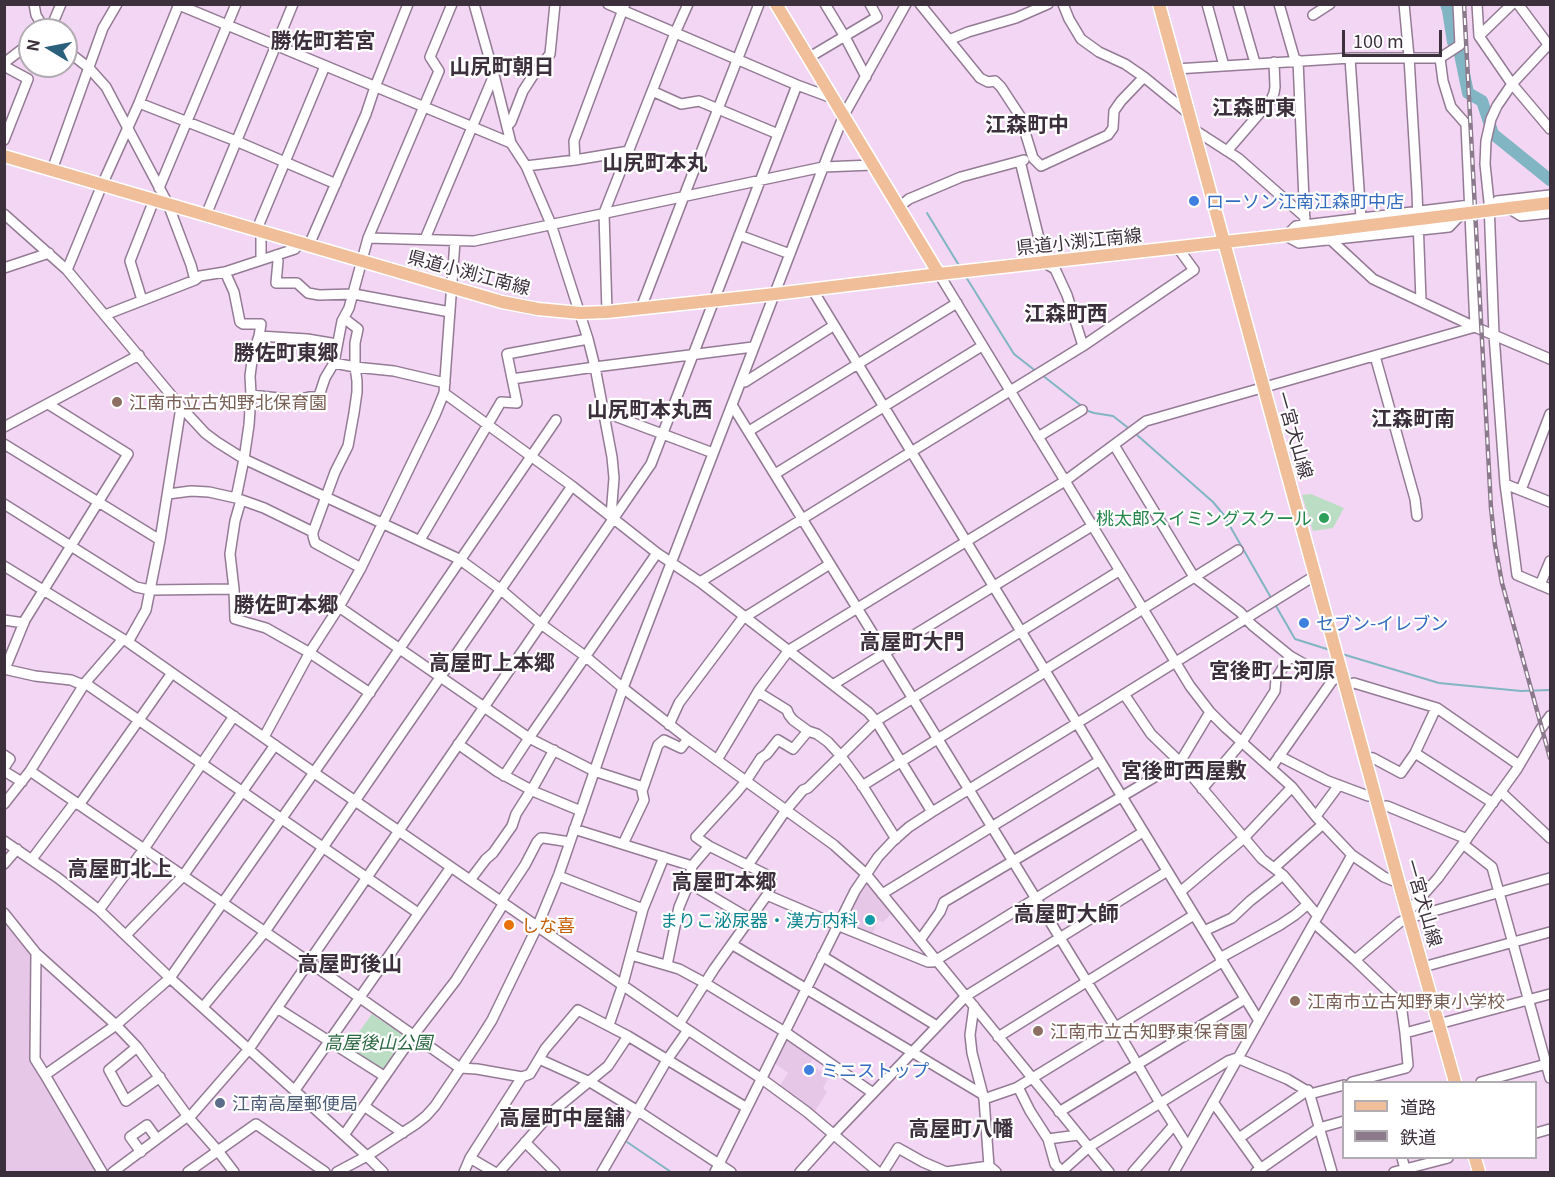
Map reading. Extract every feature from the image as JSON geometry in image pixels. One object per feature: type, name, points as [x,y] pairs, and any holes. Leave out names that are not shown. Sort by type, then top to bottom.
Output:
[{"type":"main road","points":[[776,4],[939,274]]},
{"type":"main road","name":"一宮犬山線","points":[[1159,4],[1316,575],[1336,652],[1340,680],[1365,757],[1454,1081]]},
{"type":"main road","name":"県道小渕江南線","points":[[4,156],[502,302],[538,309],[580,313],[774,294],[1287,236],[1308,225],[1551,203]]},
{"type":"street","points":[[26,4],[38,18]]},
{"type":"street","points":[[34,4],[36,15]]},
{"type":"street","points":[[55,18],[61,4]]},
{"type":"street","points":[[52,170],[103,28],[117,4]]},
{"type":"street","points":[[159,188],[236,4]]},
{"type":"street","points":[[206,215],[293,4]]},
{"type":"street","points":[[105,315],[195,280],[200,276],[225,272],[295,249],[304,243],[336,184],[366,114],[408,4]]},
{"type":"street","points":[[250,395],[297,400],[318,397],[334,363],[342,321],[345,319],[354,294],[368,238],[439,71],[430,57],[452,4]]},
{"type":"street","points":[[474,4],[511,143],[526,166],[550,224],[588,339],[612,456],[614,478],[612,517]]},
{"type":"street","points":[[507,126],[511,122],[523,92],[550,54],[555,4]]},
{"type":"street","points":[[608,4],[624,8],[675,33],[832,98]]},
{"type":"street","points":[[607,312],[604,213],[688,4]]},
{"type":"street","points":[[641,308],[759,4]]},
{"type":"street","points":[[825,4],[866,77]]},
{"type":"street","points":[[808,58],[877,17],[870,4]]},
{"type":"street","points":[[337,1173],[416,1124],[435,1106],[492,1020],[559,876],[623,688],[844,115],[906,4]]},
{"type":"street","points":[[920,4],[980,78],[988,82],[994,81],[1001,87],[1020,116],[1033,158],[1041,166],[1108,135],[1113,129],[1114,111],[1121,100],[1143,77]]},
{"type":"street","points":[[949,40],[1016,18],[1048,4]]},
{"type":"street","points":[[1063,4],[1069,20],[1081,39],[1099,52],[1125,64],[1188,113]]},
{"type":"street","points":[[1207,4],[1224,66]]},
{"type":"street","points":[[1238,4],[1255,63]]},
{"type":"street","points":[[1279,4],[1296,60],[1308,225]]},
{"type":"street","points":[[1313,15],[1330,4]]},
{"type":"street","points":[[1404,4],[1418,211],[1421,301]]},
{"type":"street","points":[[1176,69],[1296,60],[1440,58],[1457,47],[1458,4]]},
{"type":"street","points":[[1477,4],[1479,36],[1512,84],[1551,129]]},
{"type":"street","points":[[1479,36],[1512,4]]},
{"type":"street","points":[[1518,4],[1550,45],[1512,84],[1497,106],[1491,119],[1486,141],[1485,164],[1493,202],[1494,335],[1505,484],[1517,575],[1551,590]]},
{"type":"street","points":[[67,270],[179,5],[511,143]]},
{"type":"street","points":[[575,160],[574,141],[624,8]]},
{"type":"street","points":[[4,140],[28,79],[4,65],[18,53]]},
{"type":"street","points":[[1350,58],[1361,218]]},
{"type":"street","points":[[1440,58],[1443,81],[1451,107],[1466,124],[1475,327]]},
{"type":"street","points":[[78,59],[106,87],[128,128],[168,204],[195,280]]},
{"type":"street","points":[[1227,151],[1275,93],[1274,62]]},
{"type":"street","points":[[261,260],[259,230],[325,66]]},
{"type":"street","points":[[425,239],[494,75]]},
{"type":"street","points":[[113,1173],[189,1117],[249,1049],[542,624],[612,517],[651,464],[797,85]]},
{"type":"street","points":[[652,91],[681,104],[699,101],[778,134]]},
{"type":"street","points":[[139,103],[336,184]]},
{"type":"street","points":[[1193,129],[1246,165],[1308,225]]},
{"type":"street","points":[[526,166],[629,151]]},
{"type":"street","points":[[899,207],[909,199],[961,177],[1033,158]]},
{"type":"street","points":[[1020,161],[1045,263],[1055,269],[1067,295],[1083,346]]},
{"type":"street","points":[[368,238],[474,241],[823,167],[873,165]]},
{"type":"street","points":[[1493,202],[1551,195]]},
{"type":"street","points":[[142,300],[129,261],[154,200]]},
{"type":"street","points":[[1493,202],[1521,216],[1551,213]]},
{"type":"street","points":[[1308,225],[1470,205]]},
{"type":"street","points":[[1287,236],[1299,243],[1449,227],[1470,205]]},
{"type":"street","points":[[4,214],[67,270],[205,433],[244,459],[459,560],[500,589],[688,740],[834,845],[866,874],[1109,1173]]},
{"type":"street","points":[[739,235],[790,254]]},
{"type":"street","points":[[1331,240],[1373,279],[1475,327],[1551,359]]},
{"type":"street","points":[[264,737],[310,653],[361,568],[435,415],[444,388],[455,241]]},
{"type":"street","points":[[700,582],[1083,346],[1194,270],[1178,248]]},
{"type":"street","points":[[4,268],[49,253]]},
{"type":"street","points":[[276,255],[278,261],[276,283],[297,283],[308,293],[319,295],[354,294],[450,312]]},
{"type":"street","points":[[225,272],[234,292],[240,322],[261,324],[251,365],[244,459],[230,554],[235,619],[266,628],[310,653],[370,693]]},
{"type":"street","points":[[939,274],[1190,686],[1210,711],[1292,787],[1352,855],[1384,877],[1399,883]]},
{"type":"street","points":[[812,289],[1259,1021]]},
{"type":"street","points":[[748,431],[957,303]]},
{"type":"street","points":[[345,319],[358,329],[355,343],[357,392],[348,446],[335,472],[313,536],[315,543],[361,568]]},
{"type":"street","points":[[741,382],[833,326]]},
{"type":"street","points":[[717,760],[758,692],[789,650],[1065,481],[1146,421],[1475,327]]},
{"type":"street","points":[[259,336],[307,339],[337,344]]},
{"type":"street","points":[[420,540],[501,402],[517,403],[507,354],[588,339]]},
{"type":"street","points":[[775,474],[982,346]]},
{"type":"street","points":[[512,379],[753,347]]},
{"type":"street","points":[[4,427],[139,355]]},
{"type":"street","points":[[1375,356],[1417,516]]},
{"type":"street","points":[[334,363],[394,371],[444,388],[488,425],[572,486],[657,553],[746,616],[868,712],[876,721],[932,812]]},
{"type":"street","points":[[48,404],[128,454],[24,623],[5,669],[35,676],[63,678],[84,684],[418,913]]},
{"type":"street","points":[[732,405],[1188,1147]]},
{"type":"street","points":[[4,804],[30,771],[84,684],[125,640],[146,610],[168,494],[181,407]]},
{"type":"street","points":[[1038,437],[1082,410]]},
{"type":"street","points":[[604,412],[713,453]]},
{"type":"street","points":[[1521,490],[1551,414]]},
{"type":"street","points":[[45,1075],[116,1025],[170,978],[370,693],[556,420]]},
{"type":"street","points":[[4,444],[160,540]]},
{"type":"street","points":[[1114,445],[1194,577],[1240,612],[1252,625],[1290,656],[1340,680],[1436,708],[1519,765]]},
{"type":"street","points":[[1505,484],[1551,502]]},
{"type":"street","points":[[204,1007],[264,933],[572,486]]},
{"type":"street","points":[[168,494],[191,491],[209,492],[239,499],[264,508],[313,532]]},
{"type":"street","points":[[4,504],[136,587],[150,590],[234,589]]},
{"type":"street","points":[[834,684],[1092,526]]},
{"type":"street","points":[[862,786],[1238,550]]},
{"type":"street","points":[[504,776],[657,553]]},
{"type":"street","points":[[1540,585],[1551,561]]},
{"type":"street","points":[[669,724],[679,703],[742,619],[830,564]]},
{"type":"street","points":[[4,566],[125,640],[313,772],[762,1079],[807,1112],[878,1173]]},
{"type":"street","points":[[748,865],[786,810],[803,790],[808,788],[876,721],[1119,571]]},
{"type":"street","points":[[717,1168],[855,891],[878,857],[896,839],[932,812],[1316,575]]},
{"type":"street","points":[[339,607],[529,738],[594,771],[643,787]]},
{"type":"street","points":[[4,620],[24,623]]},
{"type":"street","points":[[1202,789],[1242,742],[1275,691],[1276,679],[1290,656]]},
{"type":"street","points":[[32,859],[77,803],[172,673]]},
{"type":"street","points":[[1271,768],[1340,680]]},
{"type":"street","points":[[758,692],[787,710],[790,717],[808,731],[817,734],[840,755],[896,839]]},
{"type":"street","points":[[1124,694],[1151,734],[1179,762],[1262,859],[1283,875],[1308,904],[1316,919],[1401,1004],[1408,1065],[1380,1079]]},
{"type":"street","points":[[1365,757],[1373,758],[1401,773],[1415,753],[1436,708]]},
{"type":"street","points":[[920,940],[940,912],[944,902],[1179,762],[1210,711]]},
{"type":"street","points":[[99,910],[144,849],[234,716]]},
{"type":"street","points":[[1355,960],[1408,916],[1501,792],[1550,717]]},
{"type":"street","points":[[606,1171],[667,1060],[705,983],[771,886],[771,877],[696,837],[746,781],[761,758],[778,740],[793,749],[808,731]]},
{"type":"street","points":[[623,844],[644,800],[641,794],[658,745],[664,740],[681,748],[688,740]]},
{"type":"street","points":[[458,744],[504,776],[581,810]]},
{"type":"street","points":[[126,935],[183,876],[275,745]]},
{"type":"street","points":[[470,880],[512,826],[516,814],[554,750]]},
{"type":"street","points":[[1415,753],[1493,803]]},
{"type":"street","points":[[4,755],[10,759],[4,770],[22,782]]},
{"type":"street","points":[[1279,756],[1465,841],[1492,867],[1549,1064],[1551,1078]]},
{"type":"street","points":[[882,894],[1099,761]]},
{"type":"street","points":[[30,771],[460,1068],[522,1077],[530,1074],[545,1049],[578,1010],[628,1036],[747,1108]]},
{"type":"street","points":[[1274,868],[1319,820],[1339,785]]},
{"type":"street","points":[[1179,892],[1244,838],[1292,787]]},
{"type":"street","points":[[1501,792],[1551,838]]},
{"type":"street","points":[[574,829],[692,866]]},
{"type":"street","points":[[767,895],[928,962],[933,962],[1143,832]]},
{"type":"street","points":[[344,1135],[384,1076],[456,980],[537,842],[544,838],[570,843]]},
{"type":"street","points":[[4,841],[32,859],[99,910],[383,1173]]},
{"type":"street","points":[[667,965],[679,907],[689,883],[692,866],[710,846]]},
{"type":"street","points":[[4,864],[17,849]]},
{"type":"street","points":[[1174,1173],[1352,855]]},
{"type":"street","points":[[609,1025],[623,984],[643,909],[664,857]]},
{"type":"street","points":[[295,1090],[451,867]]},
{"type":"street","points":[[800,1173],[834,1134],[966,996],[1167,872]]},
{"type":"street","points":[[1204,931],[1232,918],[1283,875]]},
{"type":"street","points":[[559,876],[643,909]]},
{"type":"street","points":[[1408,916],[1551,878]]},
{"type":"street","points":[[689,883],[750,919]]},
{"type":"street","points":[[733,945],[983,1096],[1018,1087],[1280,925],[1308,904]]},
{"type":"street","points":[[4,913],[36,953],[116,1025],[136,1047],[234,1173]]},
{"type":"street","points":[[998,1037],[1194,915]]},
{"type":"street","points":[[1423,967],[1551,932]]},
{"type":"street","points":[[36,953],[35,1059],[102,1173]]},
{"type":"street","points":[[631,955],[679,969],[705,983],[784,1032],[873,1093]]},
{"type":"street","points":[[822,956],[937,1026]]},
{"type":"street","points":[[1405,1033],[1551,994]]},
{"type":"street","points":[[1059,1112],[1245,999]]},
{"type":"street","points":[[883,1173],[898,1148],[946,1172],[990,1170],[983,1096],[970,1035],[974,1006]]},
{"type":"street","points":[[277,1008],[384,1076]]},
{"type":"street","points":[[499,1173],[552,1112],[608,1066],[628,1036]]},
{"type":"street","points":[[136,1047],[108,1070],[126,1101],[160,1077]]},
{"type":"street","points":[[1018,1087],[1048,1139],[1055,1164],[1061,1172],[1089,1148],[1228,1061],[1237,1058],[1287,1079],[1309,1092],[1332,1173]]},
{"type":"street","points":[[539,1059],[590,1082],[638,1111],[717,1168],[731,1173]]},
{"type":"street","points":[[1488,1081],[1549,1064]]},
{"type":"street","points":[[464,1173],[470,1158],[522,1077]]},
{"type":"street","points":[[1239,1138],[1309,1092],[1342,1085]]},
{"type":"street","points":[[1213,1102],[1259,1171],[1319,1128],[1342,1121]]},
{"type":"street","points":[[364,1106],[403,1132]]},
{"type":"street","points":[[188,1173],[256,1124],[325,1173]]},
{"type":"street","points":[[141,1152],[130,1137],[147,1125],[157,1139]]},
{"type":"street","points":[[1133,1173],[1174,1125]]},
{"type":"street","points":[[1048,1139],[1078,1135]]},
{"type":"street","points":[[525,1142],[555,1173]]},
{"type":"street","points":[[470,1158],[494,1173]]},
{"type":"street","points":[[1394,1173],[1445,1159]]},
{"type":"shaded area","points":[[866,876],[894,911],[883,922],[878,920],[871,938],[839,924]]},
{"type":"shaded area","points":[[4,912],[36,953],[35,1059],[102,1172],[5,1172]]},
{"type":"shaded area","points":[[785,1035],[814,1056],[810,1064],[829,1077],[823,1088],[827,1092],[815,1111],[779,1087],[788,1073],[773,1062]]},
{"type":"green space","name":"桃太郎スイミングスクール","points":[[1311,494],[1344,508],[1333,528],[1313,531],[1302,495]]},
{"type":"green space","name":"高屋後山公園","points":[[372,1014],[408,1038],[384,1070],[348,1047]]},
{"type":"waterway","points":[[1446,4],[1453,42],[1460,54],[1468,93],[1482,101],[1493,134],[1550,180]]},
{"type":"waterway","points":[[927,213],[960,267]]},
{"type":"waterway","points":[[966,277],[1014,354],[1037,372]]},
{"type":"waterway","points":[[1042,375],[1088,411],[1113,416],[1127,427]]},
{"type":"waterway","points":[[1137,435],[1213,502],[1223,514],[1270,596]]},
{"type":"waterway","points":[[1276,606],[1295,639],[1330,650]]},
{"type":"waterway","points":[[1342,654],[1439,683],[1521,691],[1550,690]]},
{"type":"waterway","points":[[627,1142],[671,1172]]},
{"type":"railway","points":[[1464,4],[1491,508],[1495,545],[1502,583],[1550,758]]},
{"type":"place","name":"ローソン江南江森町中店","points":[[1194,201]]},
{"type":"place","name":"江南市立古知野北保育園","points":[[117,402]]},
{"type":"place","name":"桃太郎スイミングスクール","points":[[1324,518]]},
{"type":"place","name":"セブン-イレブン","points":[[1304,623]]},
{"type":"place","name":"まりこ泌尿器・漢方内科","points":[[870,920]]},
{"type":"place","name":"しな喜","points":[[509,925]]},
{"type":"place","name":"江南市立古知野東小学校","points":[[1295,1001]]},
{"type":"place","name":"江南市立古知野東保育園","points":[[1038,1031]]},
{"type":"place","name":"ミニストップ","points":[[809,1070]]},
{"type":"place","name":"江南高屋郵便局","points":[[220,1103]]},
{"type":"district","name":"勝佐町若宮","points":[[323,40]]},
{"type":"district","name":"山尻町朝日","points":[[502,66]]},
{"type":"district","name":"江森町東","points":[[1254,107]]},
{"type":"district","name":"江森町中","points":[[1027,124]]},
{"type":"district","name":"山尻町本丸","points":[[655,162]]},
{"type":"district","name":"江森町西","points":[[1066,313]]},
{"type":"district","name":"勝佐町東郷","points":[[286,352]]},
{"type":"district","name":"山尻町本丸西","points":[[650,409]]},
{"type":"district","name":"江森町南","points":[[1413,418]]},
{"type":"district","name":"勝佐町本郷","points":[[286,604]]},
{"type":"district","name":"高屋町大門","points":[[912,641]]},
{"type":"district","name":"高屋町上本郷","points":[[492,662]]},
{"type":"district","name":"宮後町上河原","points":[[1272,670]]},
{"type":"district","name":"宮後町西屋敷","points":[[1184,770]]},
{"type":"district","name":"高屋町北上","points":[[120,868]]},
{"type":"district","name":"高屋町本郷","points":[[724,881]]},
{"type":"district","name":"高屋町大師","points":[[1066,913]]},
{"type":"district","name":"高屋町後山","points":[[350,963]]},
{"type":"district","name":"高屋町中屋舗","points":[[562,1117]]},
{"type":"district","name":"高屋町八幡","points":[[961,1128]]}]
